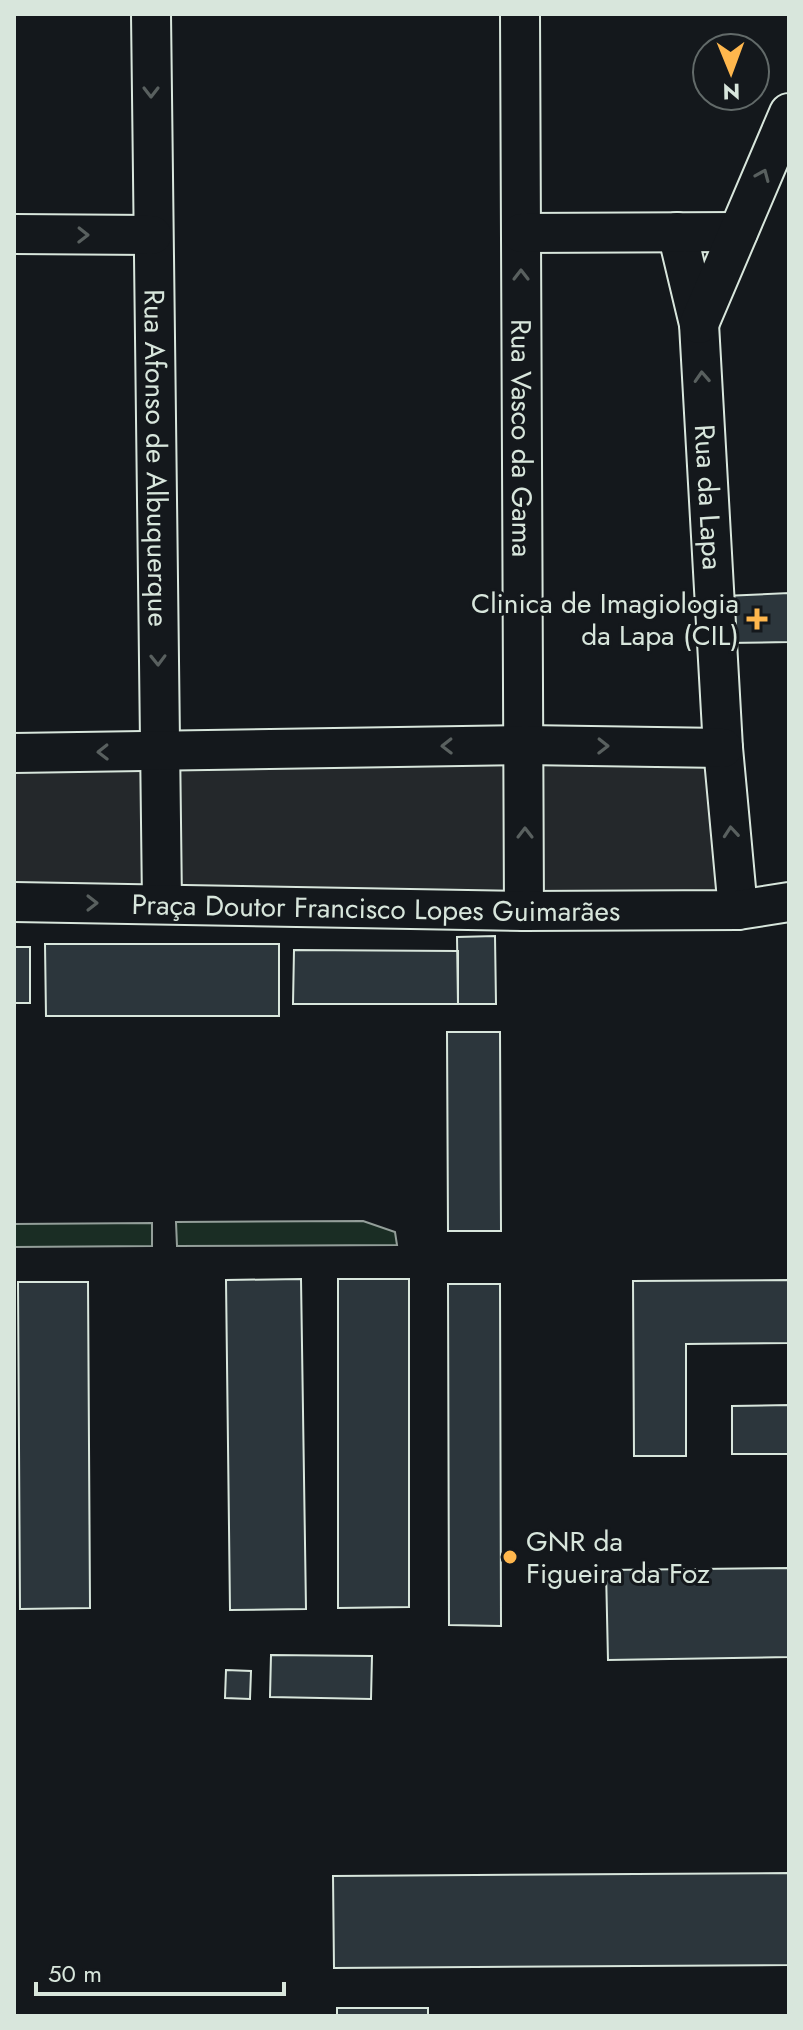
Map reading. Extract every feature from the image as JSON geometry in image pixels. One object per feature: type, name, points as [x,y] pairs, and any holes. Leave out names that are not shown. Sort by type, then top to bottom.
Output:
[{"type":"street","name":"Rua Afonso de Albuquerque","points":[[151,14],[162,903]]},
{"type":"street","name":"Rua Vasco da Gama","points":[[520,14],[524,911]]},
{"type":"street","points":[[699,324],[789,113]]},
{"type":"street","name":"Rua da Lapa","points":[[677,232],[699,324],[723,748],[738,910]]},
{"type":"street","points":[[521,233],[738,232]]},
{"type":"street","points":[[14,234],[152,235]]},
{"type":"street","points":[[14,753],[525,745],[723,748]]},
{"type":"street","name":"Praça Doutor Francisco Lopes Guimarães","points":[[14,902],[524,911],[738,910],[789,902]]},
{"type":"green space","points":[[363,1221],[395,1232],[397,1245],[177,1246],[176,1222]]},
{"type":"green space","points":[[152,1223],[152,1246],[14,1247],[14,1224]]},
{"type":"shaded area","points":[[723,748],[738,910],[14,902],[14,753]]},
{"type":"building","name":"Clinica de Imagiologia da Lapa (CIL)","points":[[789,593],[789,642],[727,643],[724,596]]},
{"type":"building","points":[[495,936],[496,1004],[458,1004],[457,937]]},
{"type":"building","points":[[45,944],[279,944],[279,1016],[46,1016]]},
{"type":"building","points":[[14,947],[30,947],[30,1003],[14,1003]]},
{"type":"building","points":[[294,950],[458,951],[458,1004],[293,1004]]},
{"type":"building","points":[[447,1032],[500,1032],[501,1231],[448,1231]]},
{"type":"building","points":[[301,1279],[306,1609],[230,1610],[226,1280]]},
{"type":"building","points":[[338,1279],[409,1279],[409,1607],[338,1608]]},
{"type":"building","points":[[789,1280],[789,1343],[686,1344],[686,1456],[634,1456],[633,1281]]},
{"type":"building","points":[[18,1282],[88,1282],[90,1608],[20,1609]]},
{"type":"building","points":[[448,1284],[500,1284],[501,1626],[449,1625]]},
{"type":"building","points":[[789,1405],[789,1454],[732,1454],[732,1406]]},
{"type":"building","points":[[789,1568],[789,1657],[608,1660],[606,1570]]},
{"type":"building","points":[[271,1655],[372,1656],[371,1699],[270,1697]]},
{"type":"building","points":[[226,1670],[251,1671],[250,1699],[225,1698]]},
{"type":"building","points":[[789,1873],[789,1965],[334,1968],[333,1876]]},
{"type":"building","points":[[337,2008],[428,2008],[428,2016],[337,2016]]},
{"type":"place","name":"Clinica de Imagiologia da Lapa (CIL)","points":[[757,619]]},
{"type":"place","name":"GNR da Figueira da Foz","points":[[510,1557]]}]
